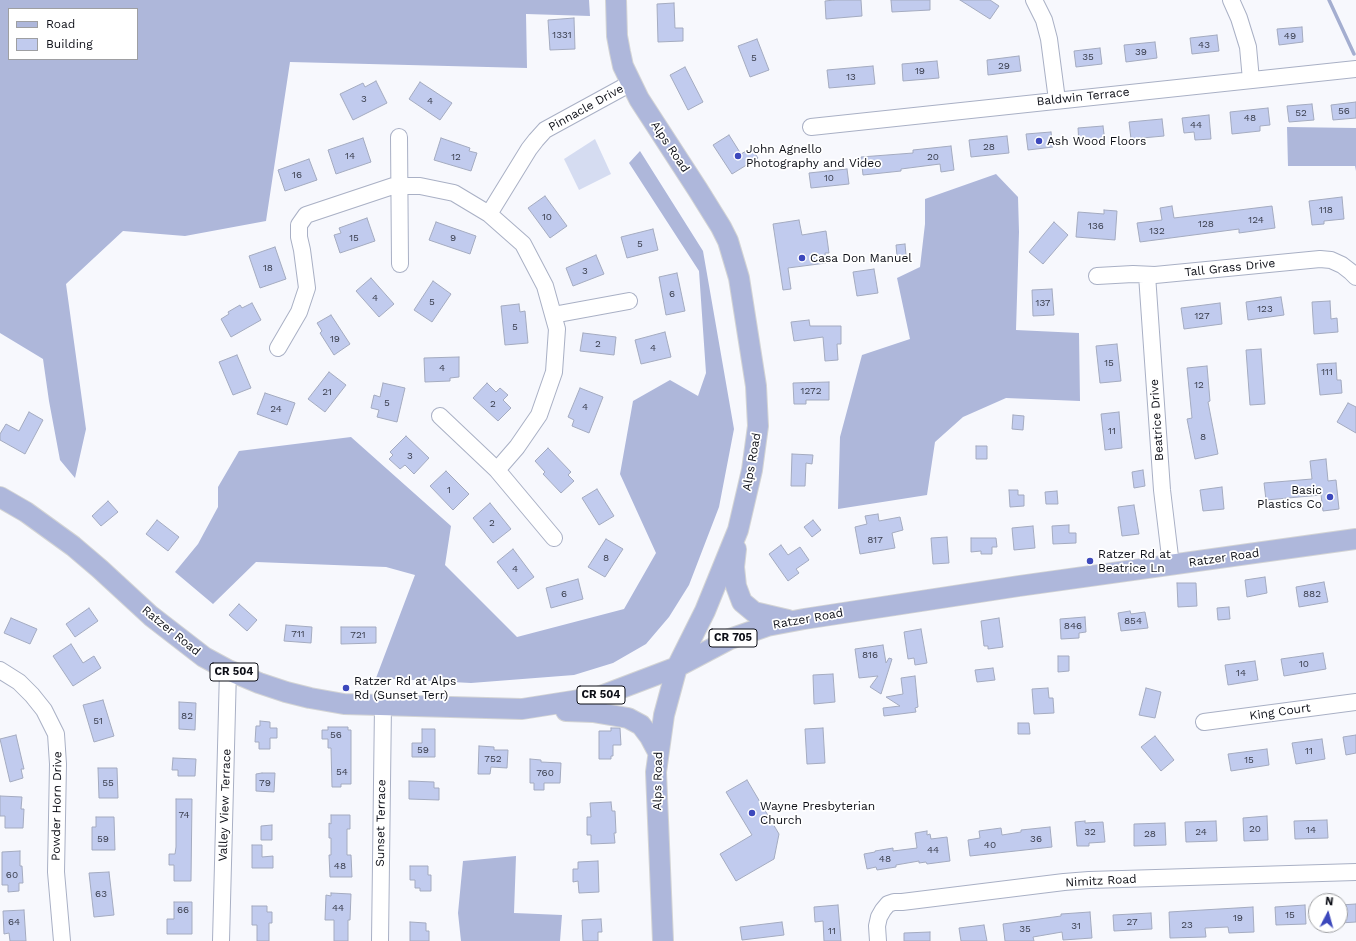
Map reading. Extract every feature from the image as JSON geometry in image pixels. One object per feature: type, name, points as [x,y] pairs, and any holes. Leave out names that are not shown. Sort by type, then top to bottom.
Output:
[{"type":"main road","name":"Alps Road","points":[[616,0],[617,36],[623,66],[647,112],[721,227],[730,248],[739,278],[756,386],[758,426],[752,470],[738,530],[705,612],[677,667],[664,715],[656,772],[663,941]]},
{"type":"main road","name":"Ratzer Road","points":[[0,497],[38,521],[73,546],[150,616],[190,648],[204,657],[228,670],[259,683],[310,698],[344,704],[522,709],[598,697],[677,667],[730,639],[767,626],[1027,585],[1356,539]]},
{"type":"main road","points":[[738,530],[734,568],[736,586],[742,602],[754,612],[794,621]]},
{"type":"main road","points":[[522,709],[593,712],[628,718],[641,726],[650,737],[658,752]]},
{"type":"street","points":[[1034,0],[1044,20],[1049,39],[1057,100]]},
{"type":"street","points":[[1231,0],[1239,18],[1248,47],[1251,80]]},
{"type":"street","name":"Baldwin Terrace","points":[[811,127],[1356,69]]},
{"type":"street","name":"Pinnacle Drive","points":[[489,214],[529,149],[546,130],[632,83]]},
{"type":"street","points":[[399,138],[400,264]]},
{"type":"street","points":[[278,348],[299,312],[307,288],[299,237],[299,225],[306,215],[393,186],[420,186],[454,193],[489,214],[523,244],[545,286],[557,329],[554,372],[539,415],[517,447],[497,470]]},
{"type":"street","name":"Tall Grass Drive","points":[[1097,276],[1155,276],[1320,259],[1331,260],[1342,265],[1356,277]]},
{"type":"street","name":"Beatrice Drive","points":[[1147,275],[1162,490],[1171,565]]},
{"type":"street","points":[[553,315],[629,301]]},
{"type":"street","points":[[440,416],[497,470],[554,538]]},
{"type":"street","name":"Powder Horn Drive","points":[[0,670],[19,682],[32,695],[44,710],[56,734],[58,764],[56,872],[62,941]]},
{"type":"street","name":"Valley View Terrace","points":[[221,941],[228,670]]},
{"type":"street","name":"King Court","points":[[1204,722],[1356,702]]},
{"type":"street","name":"Sunset Terrace","points":[[380,941],[383,705]]},
{"type":"street","name":"Nimitz Road","points":[[878,941],[877,926],[879,917],[888,904],[894,902],[1083,881],[1356,872]]},
{"type":"shaded area","points":[[0,0],[589,0],[590,16],[526,14],[527,68],[290,62],[266,221],[185,236],[123,231],[66,284],[86,429],[75,478],[60,460],[43,359],[0,333]]},
{"type":"shaded area","points":[[1287,127],[1356,128],[1356,171],[1355,166],[1288,166]]},
{"type":"shaded area","points":[[595,139],[611,174],[579,190],[564,159]]},
{"type":"shaded area","points":[[640,151],[703,251],[734,429],[719,507],[689,585],[669,617],[646,644],[613,663],[574,675],[471,683],[376,678],[415,575],[386,567],[256,562],[213,604],[175,572],[198,544],[218,507],[218,487],[239,451],[351,437],[451,526],[445,565],[517,637],[624,609],[656,553],[620,474],[633,401],[670,380],[698,396],[706,373],[699,271],[629,163]]},
{"type":"shaded area","points":[[996,174],[1018,197],[1019,232],[1016,330],[1079,333],[1080,401],[1006,398],[963,417],[935,442],[927,495],[838,509],[840,437],[862,355],[910,339],[897,278],[920,267],[925,224],[925,199]]},
{"type":"shaded area","points":[[516,856],[514,913],[562,915],[560,941],[461,941],[458,913],[463,861]]},
{"type":"building","points":[[861,0],[862,16],[826,19],[825,1]]},
{"type":"building","points":[[891,0],[930,0],[930,10],[892,12]]},
{"type":"building","points":[[960,0],[990,0],[999,6],[990,19]]},
{"type":"building","points":[[674,3],[675,28],[683,28],[683,41],[658,42],[657,4]]},
{"type":"building","points":[[574,18],[575,49],[550,50],[548,20]]},
{"type":"building","points":[[1302,27],[1303,42],[1279,45],[1277,29]]},
{"type":"building","points":[[1217,35],[1219,51],[1192,54],[1190,38]]},
{"type":"building","points":[[757,39],[769,70],[750,77],[738,46]]},
{"type":"building","points":[[1155,42],[1157,58],[1126,62],[1124,45]]},
{"type":"building","points":[[1100,48],[1102,64],[1076,67],[1074,51]]},
{"type":"building","points":[[1019,56],[1021,71],[988,75],[987,60]]},
{"type":"building","points":[[937,61],[939,78],[903,81],[902,64]]},
{"type":"building","points":[[873,66],[875,84],[829,88],[827,70]]},
{"type":"building","points":[[685,67],[703,102],[688,110],[670,75]]},
{"type":"building","points":[[376,81],[387,103],[353,120],[340,94],[363,83],[365,87]]},
{"type":"building","points":[[420,82],[452,103],[440,120],[409,99]]},
{"type":"building","points":[[1356,102],[1356,118],[1333,120],[1331,105]]},
{"type":"building","points":[[1312,104],[1314,120],[1289,122],[1287,106]]},
{"type":"building","points":[[1268,108],[1270,125],[1260,126],[1260,131],[1232,134],[1230,112]]},
{"type":"building","points":[[1209,115],[1211,139],[1195,140],[1194,132],[1184,133],[1182,118]]},
{"type":"building","points":[[1162,119],[1164,136],[1131,139],[1129,122]]},
{"type":"building","points":[[1103,126],[1105,142],[1079,144],[1078,128]]},
{"type":"building","name":"Ash Wood Floors","points":[[1051,132],[1053,147],[1028,150],[1026,134]]},
{"type":"building","name":"John Agnello Photography and Video","points":[[729,135],[741,154],[751,148],[758,158],[732,174],[713,145]]},
{"type":"building","points":[[1007,136],[1009,153],[971,157],[969,140]]},
{"type":"building","points":[[363,138],[371,162],[336,174],[328,150]]},
{"type":"building","points":[[441,138],[470,148],[469,151],[477,153],[471,171],[434,160]]},
{"type":"building","points":[[951,146],[954,170],[941,172],[940,164],[901,169],[901,171],[863,175],[861,157],[913,153],[913,150]]},
{"type":"building","points":[[309,159],[317,180],[285,191],[278,170]]},
{"type":"building","points":[[847,169],[849,184],[811,188],[809,173]]},
{"type":"building","points":[[545,196],[567,226],[550,238],[528,208]]},
{"type":"building","points":[[1342,197],[1344,219],[1324,221],[1324,224],[1312,225],[1309,201]]},
{"type":"building","points":[[1172,206],[1174,218],[1272,206],[1275,228],[1239,233],[1239,229],[1140,242],[1137,223],[1162,220],[1160,208]]},
{"type":"building","points":[[1104,210],[1117,211],[1115,240],[1076,237],[1078,212],[1104,214]]},
{"type":"building","points":[[367,218],[375,241],[340,253],[334,235],[341,233],[339,228]]},
{"type":"building","name":"Casa Don Manuel","points":[[799,220],[802,235],[826,231],[829,253],[825,253],[826,263],[788,268],[791,289],[783,290],[773,224]]},
{"type":"building","points":[[436,222],[476,236],[470,254],[429,240]]},
{"type":"building","points":[[1054,222],[1068,235],[1043,264],[1029,252]]},
{"type":"building","points":[[653,229],[658,250],[627,258],[621,237]]},
{"type":"building","points":[[905,244],[906,255],[897,256],[896,245]]},
{"type":"building","points":[[275,247],[286,279],[260,288],[249,256]]},
{"type":"building","points":[[596,255],[604,274],[573,286],[566,268]]},
{"type":"building","points":[[874,269],[878,293],[857,296],[853,272]]},
{"type":"building","points":[[677,273],[685,311],[666,315],[659,277]]},
{"type":"building","points":[[371,278],[394,304],[379,317],[356,291]]},
{"type":"building","points":[[433,281],[451,294],[432,322],[414,310]]},
{"type":"building","points":[[1052,289],[1054,315],[1033,316],[1032,290]]},
{"type":"building","points":[[1281,297],[1284,315],[1248,320],[1246,302]]},
{"type":"building","points":[[1330,301],[1331,319],[1337,318],[1338,332],[1314,334],[1312,302]]},
{"type":"building","points":[[252,303],[261,320],[231,337],[221,319],[229,314],[228,312],[240,305],[242,308]]},
{"type":"building","points":[[1220,303],[1222,324],[1184,329],[1181,308]]},
{"type":"building","points":[[519,304],[520,312],[525,311],[528,343],[505,345],[501,306]]},
{"type":"building","points":[[331,315],[350,344],[334,355],[320,333],[322,331],[317,323]]},
{"type":"building","points":[[809,320],[810,326],[841,326],[841,344],[837,344],[838,360],[825,361],[823,337],[794,341],[791,322]]},
{"type":"building","points":[[665,332],[671,357],[641,364],[635,340]]},
{"type":"building","points":[[583,333],[616,337],[614,355],[580,351]]},
{"type":"building","points":[[1117,344],[1121,381],[1100,383],[1096,346]]},
{"type":"building","points":[[1261,349],[1265,404],[1250,405],[1246,350]]},
{"type":"building","points":[[237,355],[251,388],[233,395],[219,362]]},
{"type":"building","points":[[459,357],[459,377],[450,378],[450,381],[425,382],[424,358]]},
{"type":"building","points":[[1336,363],[1337,380],[1341,380],[1342,393],[1320,395],[1317,364]]},
{"type":"building","points":[[1207,366],[1210,401],[1208,402],[1218,454],[1195,459],[1187,419],[1192,418],[1187,368]]},
{"type":"building","points":[[329,372],[346,385],[325,412],[308,399]]},
{"type":"building","points":[[829,382],[829,400],[806,400],[806,404],[794,404],[793,383]]},
{"type":"building","points":[[383,383],[405,388],[397,422],[377,417],[379,410],[371,408],[374,395],[380,397]]},
{"type":"building","points":[[487,383],[496,392],[500,388],[508,395],[503,400],[511,408],[498,421],[473,398]]},
{"type":"building","points":[[580,388],[603,397],[589,433],[572,426],[574,420],[568,417]]},
{"type":"building","points":[[265,393],[295,403],[287,425],[257,414]]},
{"type":"building","points":[[1348,403],[1356,407],[1356,433],[1337,422]]},
{"type":"building","points":[[29,412],[43,420],[25,454],[0,440],[0,434],[6,424],[19,431]]},
{"type":"building","points":[[1119,412],[1122,448],[1105,450],[1101,414]]},
{"type":"building","points":[[1013,415],[1024,416],[1023,430],[1012,429]]},
{"type":"building","points":[[406,436],[429,458],[414,474],[405,465],[400,469],[389,459],[393,455],[390,452]]},
{"type":"building","points":[[976,446],[987,446],[987,459],[976,459]]},
{"type":"building","points":[[548,448],[571,472],[568,475],[574,481],[561,493],[543,474],[545,472],[535,461]]},
{"type":"building","points":[[792,454],[813,455],[812,464],[806,463],[805,486],[791,486]]},
{"type":"building","points":[[1326,459],[1328,481],[1336,480],[1339,509],[1323,511],[1321,495],[1266,500],[1264,483],[1312,479],[1310,461]]},
{"type":"building","points":[[1143,470],[1145,486],[1134,488],[1132,472]]},
{"type":"building","points":[[446,471],[469,494],[453,510],[430,486]]},
{"type":"building","points":[[1222,487],[1224,509],[1203,511],[1200,490]]},
{"type":"building","points":[[597,489],[614,516],[599,525],[582,498]]},
{"type":"building","points":[[1009,490],[1018,490],[1018,495],[1024,495],[1024,506],[1010,507]]},
{"type":"building","points":[[1057,491],[1058,504],[1046,504],[1045,492]]},
{"type":"building","points":[[108,501],[118,512],[101,526],[92,516]]},
{"type":"building","points":[[490,503],[511,529],[493,543],[473,518]]},
{"type":"building","points":[[1134,505],[1139,534],[1122,536],[1118,507]]},
{"type":"building","points":[[878,514],[879,521],[900,517],[903,530],[892,533],[895,548],[860,554],[855,527],[867,524],[865,516]]},
{"type":"building","points":[[157,520],[179,537],[168,551],[146,534]]},
{"type":"building","points":[[813,520],[821,530],[812,537],[804,527]]},
{"type":"building","points":[[1069,525],[1069,533],[1076,533],[1076,543],[1053,544],[1052,526]]},
{"type":"building","points":[[1033,526],[1035,548],[1014,550],[1012,528]]},
{"type":"building","points":[[947,537],[949,563],[933,564],[931,538]]},
{"type":"building","points":[[971,538],[996,538],[997,547],[992,547],[992,554],[981,554],[981,551],[971,552]]},
{"type":"building","points":[[606,539],[623,549],[605,577],[588,567]]},
{"type":"building","points":[[781,545],[788,555],[800,547],[809,560],[796,569],[799,573],[788,581],[769,554]]},
{"type":"building","points":[[513,549],[534,577],[518,589],[497,562]]},
{"type":"building","points":[[1265,577],[1267,593],[1247,597],[1245,580]]},
{"type":"building","points":[[578,579],[583,599],[551,608],[546,588]]},
{"type":"building","points":[[1324,582],[1328,602],[1299,607],[1296,587]]},
{"type":"building","points":[[1177,583],[1196,583],[1197,606],[1178,607]]},
{"type":"building","points":[[239,604],[257,620],[247,631],[229,615]]},
{"type":"building","points":[[1229,607],[1230,619],[1218,620],[1217,608]]},
{"type":"building","points":[[89,608],[98,621],[75,637],[66,624]]},
{"type":"building","points":[[1130,611],[1131,614],[1145,612],[1148,628],[1121,631],[1118,613]]},
{"type":"building","points":[[1085,617],[1086,632],[1079,633],[1079,638],[1061,639],[1060,619]]},
{"type":"building","points":[[11,618],[37,629],[30,644],[4,633]]},
{"type":"building","points":[[999,618],[1003,647],[988,649],[988,646],[984,646],[981,621]]},
{"type":"building","points":[[286,625],[312,627],[311,643],[284,641]]},
{"type":"building","points":[[341,627],[376,627],[376,643],[341,644]]},
{"type":"building","points":[[921,629],[927,663],[915,665],[914,658],[908,659],[904,632]]},
{"type":"building","points":[[71,644],[83,663],[94,656],[101,668],[73,686],[53,656]]},
{"type":"building","points":[[883,645],[886,663],[889,658],[892,659],[881,694],[870,687],[878,676],[859,678],[855,649]]},
{"type":"building","points":[[1323,653],[1326,669],[1284,676],[1281,659]]},
{"type":"building","points":[[1058,656],[1069,656],[1069,671],[1058,672]]},
{"type":"building","points":[[1255,661],[1258,680],[1228,685],[1225,665]]},
{"type":"building","points":[[993,668],[995,680],[977,682],[975,670]]},
{"type":"building","points":[[833,674],[835,702],[814,704],[813,675]]},
{"type":"building","points":[[915,676],[918,707],[915,708],[916,712],[884,716],[883,708],[900,706],[886,697],[903,694],[901,678]]},
{"type":"building","points":[[1048,688],[1049,698],[1053,698],[1054,713],[1034,714],[1032,689]]},
{"type":"building","points":[[1146,688],[1161,692],[1155,718],[1139,715]]},
{"type":"building","points":[[103,700],[114,736],[94,742],[83,705]]},
{"type":"building","points":[[179,702],[196,703],[195,730],[179,729]]},
{"type":"building","points":[[260,721],[270,722],[270,728],[277,728],[277,738],[270,738],[270,749],[259,749],[259,742],[255,742],[256,726],[260,726]]},
{"type":"building","points":[[1018,723],[1029,723],[1030,734],[1018,734]]},
{"type":"building","points":[[328,727],[348,727],[348,730],[351,730],[351,784],[341,784],[341,787],[332,787],[331,748],[328,748],[328,739],[322,739],[322,730],[328,730]]},
{"type":"building","points":[[611,728],[620,728],[621,745],[613,745],[613,756],[611,756],[611,759],[599,759],[599,731],[611,731]]},
{"type":"building","points":[[823,728],[825,763],[807,764],[805,729]]},
{"type":"building","points":[[422,729],[435,729],[435,757],[412,757],[412,743],[422,743]]},
{"type":"building","points":[[16,735],[24,769],[21,769],[23,778],[10,782],[0,739]]},
{"type":"building","points":[[1356,735],[1356,753],[1346,755],[1343,737]]},
{"type":"building","points":[[1155,736],[1174,760],[1161,771],[1141,747]]},
{"type":"building","points":[[1322,739],[1325,759],[1296,764],[1292,743]]},
{"type":"building","points":[[479,746],[494,747],[494,750],[508,750],[507,768],[491,767],[490,774],[478,774]]},
{"type":"building","points":[[1267,749],[1269,765],[1231,771],[1228,754]]},
{"type":"building","points":[[173,758],[196,759],[195,776],[178,776],[178,770],[172,770]]},
{"type":"building","points":[[530,759],[541,760],[541,762],[561,763],[560,783],[544,783],[544,790],[534,790],[534,783],[530,783]]},
{"type":"building","points":[[98,768],[117,768],[118,798],[99,798]]},
{"type":"building","points":[[275,773],[274,792],[256,791],[256,774]]},
{"type":"building","name":"Wayne Presbyterian Church","points":[[747,780],[779,834],[774,859],[736,881],[720,854],[752,835],[726,792]]},
{"type":"building","points":[[409,781],[434,782],[434,788],[439,788],[439,800],[409,799]]},
{"type":"building","points":[[0,796],[22,797],[21,809],[24,809],[23,828],[5,828],[5,816],[0,816]]},
{"type":"building","points":[[176,799],[192,799],[191,881],[174,881],[174,865],[169,865],[169,854],[175,854],[176,847]]},
{"type":"building","points":[[611,802],[612,811],[615,811],[615,843],[591,844],[591,835],[587,835],[587,817],[591,817],[590,803]]},
{"type":"building","points":[[331,815],[350,815],[350,829],[347,829],[347,855],[351,855],[352,877],[330,877],[329,855],[331,855],[331,838],[329,838],[329,823],[331,824]]},
{"type":"building","points":[[1267,816],[1268,840],[1244,841],[1243,818]]},
{"type":"building","points":[[96,817],[114,817],[115,850],[92,850],[92,827],[96,827]]},
{"type":"building","points":[[1327,820],[1328,838],[1295,839],[1294,821]]},
{"type":"building","points":[[1085,821],[1085,823],[1103,822],[1105,842],[1089,843],[1089,846],[1077,846],[1075,822]]},
{"type":"building","points":[[1216,821],[1217,841],[1186,842],[1185,822]]},
{"type":"building","points":[[1165,823],[1166,845],[1134,846],[1134,824]]},
{"type":"building","points":[[272,825],[272,840],[261,840],[261,826]]},
{"type":"building","points":[[1050,827],[1052,847],[970,856],[968,840],[980,838],[979,831],[1001,828],[1002,835],[1021,832],[1021,830]]},
{"type":"building","points":[[927,831],[927,835],[930,834],[931,839],[947,837],[950,861],[927,864],[926,862],[919,863],[919,861],[877,870],[876,867],[867,869],[864,854],[893,848],[893,851],[917,848],[915,833]]},
{"type":"building","points":[[252,845],[262,845],[262,857],[273,856],[273,868],[252,868]]},
{"type":"building","points":[[20,851],[20,866],[22,866],[23,883],[19,883],[19,891],[8,892],[8,885],[2,885],[2,852]]},
{"type":"building","points":[[598,861],[599,892],[579,893],[578,881],[573,882],[573,869],[578,869],[578,862]]},
{"type":"building","points":[[410,866],[428,866],[428,875],[431,875],[431,891],[420,891],[420,888],[415,888],[415,880],[410,880]]},
{"type":"building","points":[[109,872],[114,915],[94,917],[89,873]]},
{"type":"building","points":[[331,893],[351,894],[350,920],[348,920],[348,941],[334,941],[334,920],[325,920],[326,895],[331,896]]},
{"type":"building","points":[[174,902],[192,902],[192,934],[167,934],[167,919],[174,919]]},
{"type":"building","points":[[1348,904],[1356,904],[1356,922],[1348,922]]},
{"type":"building","points":[[838,905],[841,941],[824,941],[823,921],[815,922],[814,907]]},
{"type":"building","points":[[1305,905],[1306,924],[1276,925],[1275,907]]},
{"type":"building","points":[[252,906],[267,906],[267,912],[272,912],[272,923],[269,923],[269,941],[257,941],[257,925],[252,925]]},
{"type":"building","points":[[1253,907],[1254,932],[1229,933],[1228,927],[1205,928],[1206,937],[1170,938],[1169,912]]},
{"type":"building","points":[[24,910],[26,941],[10,941],[9,933],[4,934],[3,911]]},
{"type":"building","points":[[1090,912],[1092,938],[1063,940],[1062,932],[1033,937],[1034,941],[1005,941],[1003,924],[1061,916],[1061,914]]},
{"type":"building","points":[[1151,913],[1152,929],[1114,931],[1113,915]]},
{"type":"building","points":[[601,919],[602,932],[598,932],[598,941],[583,941],[582,920]]},
{"type":"building","points":[[410,922],[426,923],[426,931],[429,931],[429,941],[410,941]]},
{"type":"building","points":[[782,922],[784,935],[742,940],[740,927]]},
{"type":"building","points":[[984,925],[987,941],[961,941],[959,928]]},
{"type":"building","points":[[930,932],[930,941],[904,941],[904,933]]},
{"type":"waterway","points":[[1329,0],[1354,54]]},
{"type":"place","name":"Ash Wood Floors","points":[[1039,141]]},
{"type":"place","name":"John Agnello Photography and Video","points":[[738,156]]},
{"type":"place","name":"Casa Don Manuel","points":[[802,258]]},
{"type":"place","name":"Basic Plastics Co","points":[[1330,497]]},
{"type":"place","name":"Ratzer Rd at Beatrice Ln","points":[[1090,561]]},
{"type":"place","name":"Ratzer Rd at Alps Rd (Sunset Terr)","points":[[346,688]]},
{"type":"place","name":"Wayne Presbyterian Church","points":[[752,813]]}]
